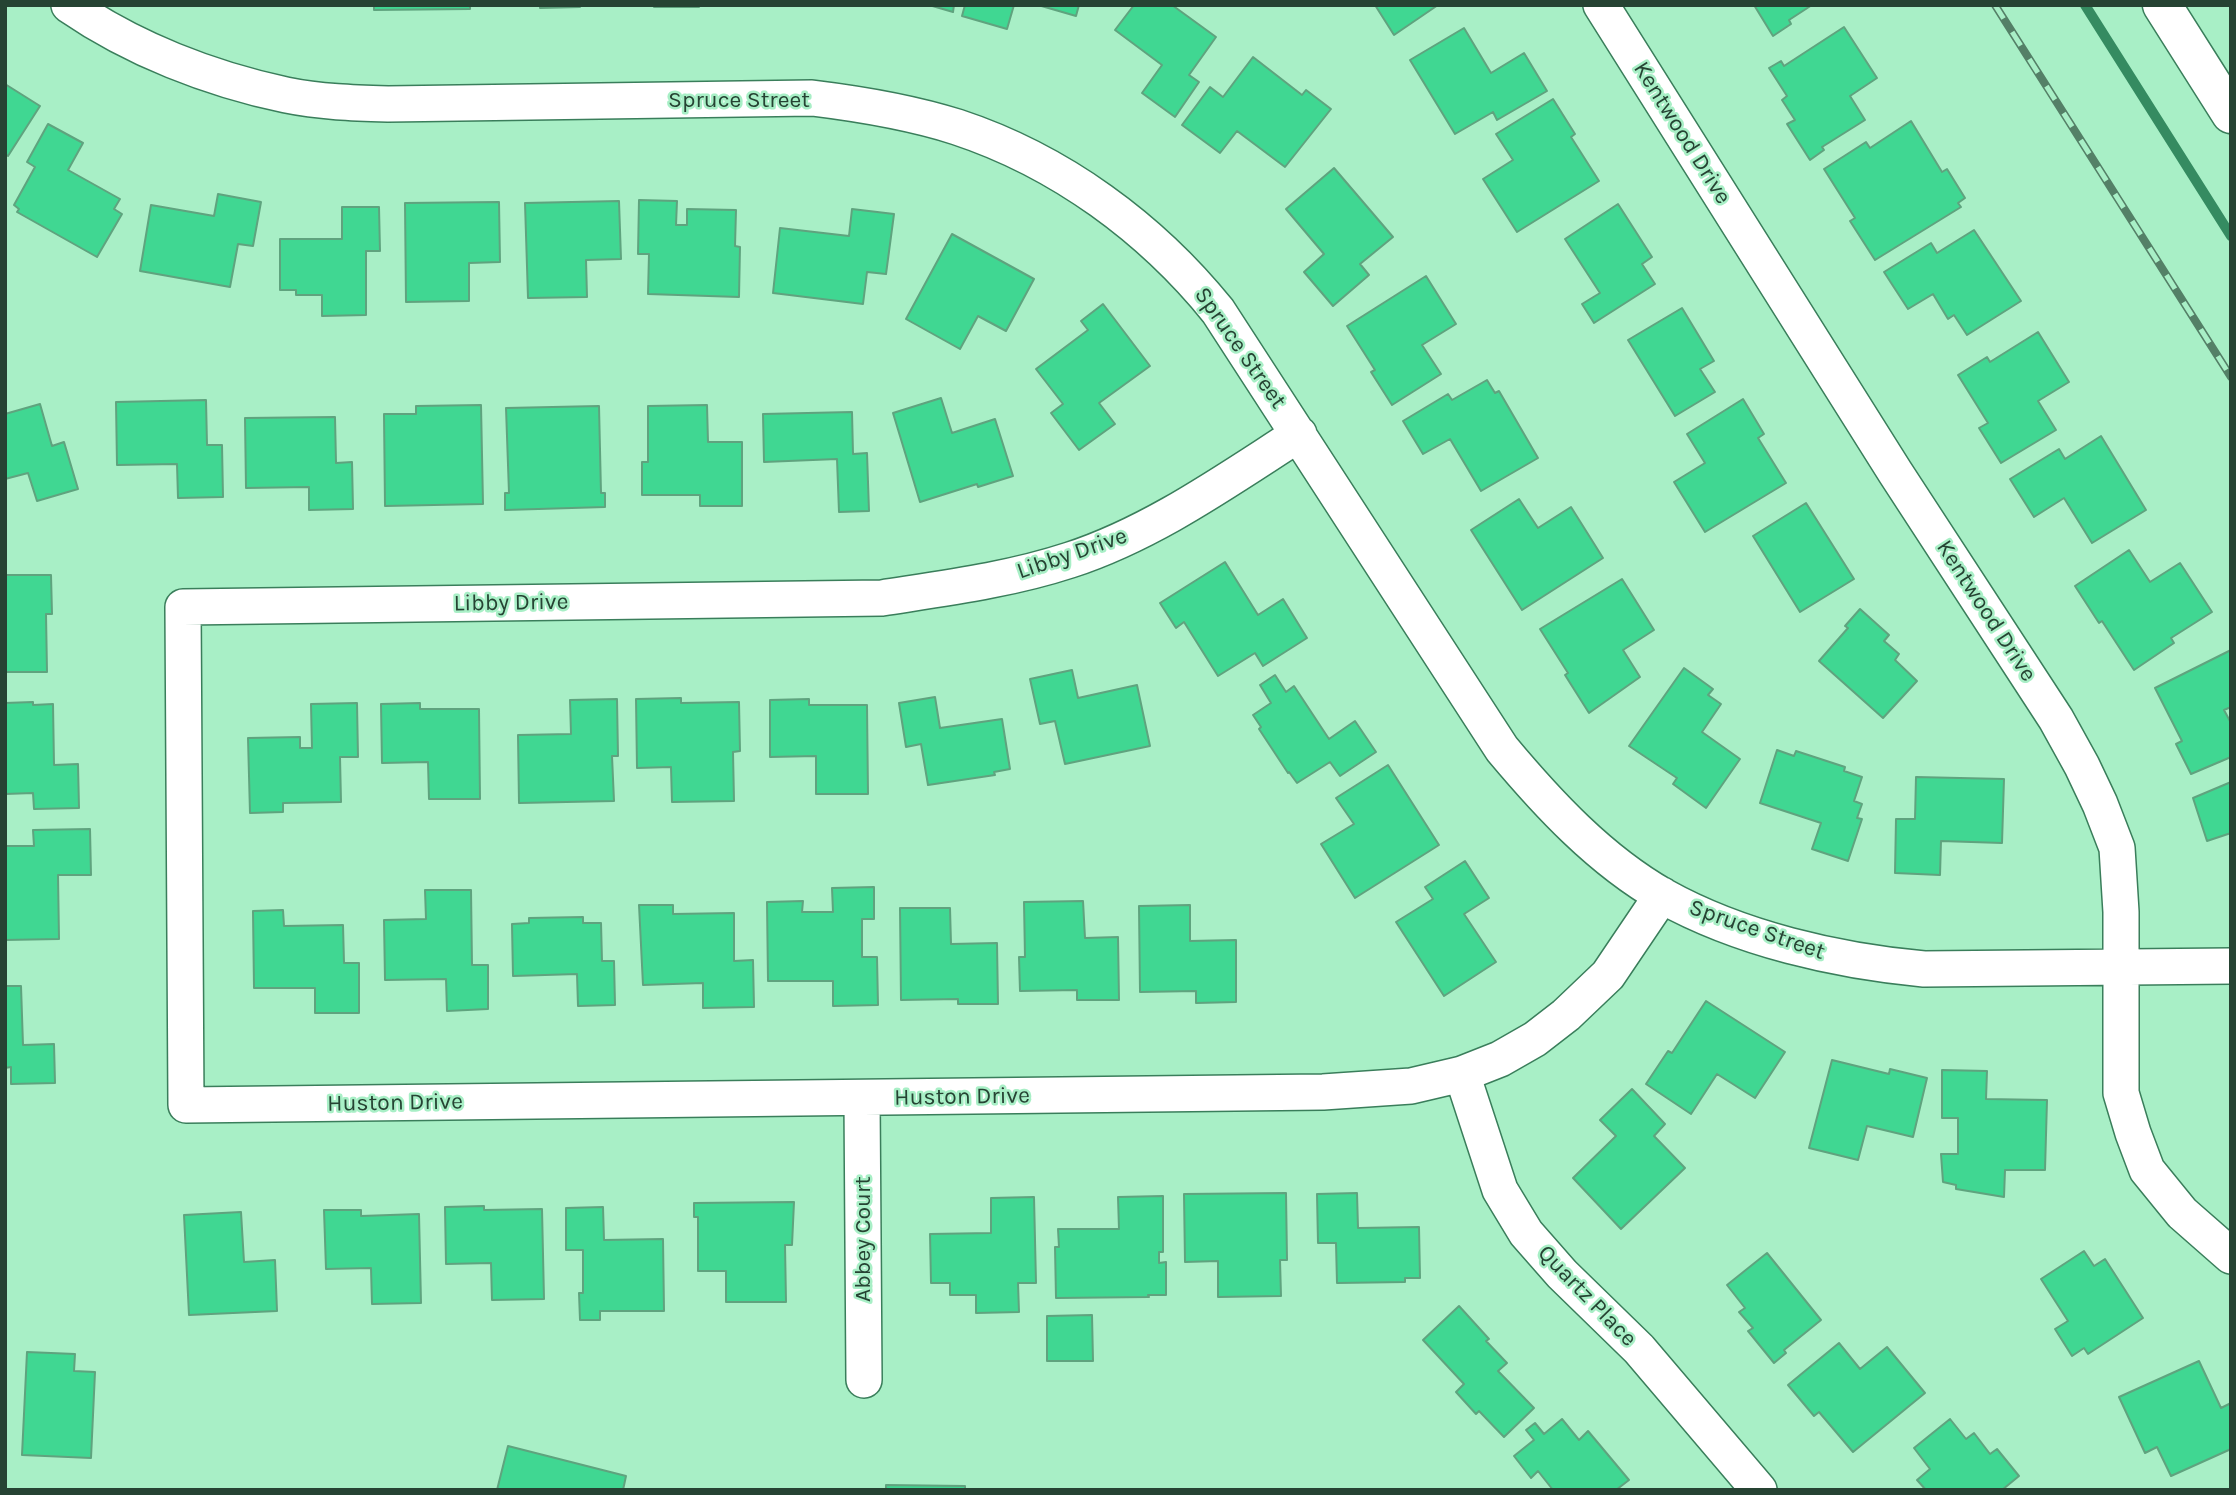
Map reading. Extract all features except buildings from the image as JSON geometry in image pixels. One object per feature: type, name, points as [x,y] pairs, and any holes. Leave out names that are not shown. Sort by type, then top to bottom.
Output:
[{"type":"street","name":"Spruce Street","points":[[69,5],[95,23],[201,72],[286,95],[336,102],[388,104],[812,98],[864,104],[957,127],[998,143],[1094,195],[1142,232],[1191,277],[1218,312],[1299,434],[1460,688],[1502,749],[1532,785],[1577,831],[1662,895],[1704,916],[1766,938],[1879,965],[1924,969],[2231,965]]},
{"type":"street","name":"Kentwood Drive","points":[[1601,5],[1895,472],[2056,719],[2082,766],[2117,848],[2121,912],[2121,1093],[2133,1133],[2147,1170],[2182,1213],[2231,1256]]},
{"type":"street","points":[[2162,5],[2231,114]]},
{"type":"street","name":"Libby Drive","points":[[186,1105],[183,607],[882,598],[973,584],[1072,559],[1115,542],[1183,507],[1299,434]]},
{"type":"street","name":"Huston Drive","points":[[186,1105],[1323,1092],[1411,1086],[1462,1074],[1500,1059],[1535,1039],[1566,1015],[1608,975],[1662,895]]},
{"type":"street","name":"Quartz Place","points":[[1462,1074],[1500,1190],[1526,1233],[1562,1274],[1640,1349],[1759,1490]]},
{"type":"street","name":"Abbey Court","points":[[862,1098],[864,1380]]},
{"type":"waterway","points":[[2085,5],[2231,236]]},
{"type":"railway","points":[[1995,5],[2231,377]]}]
